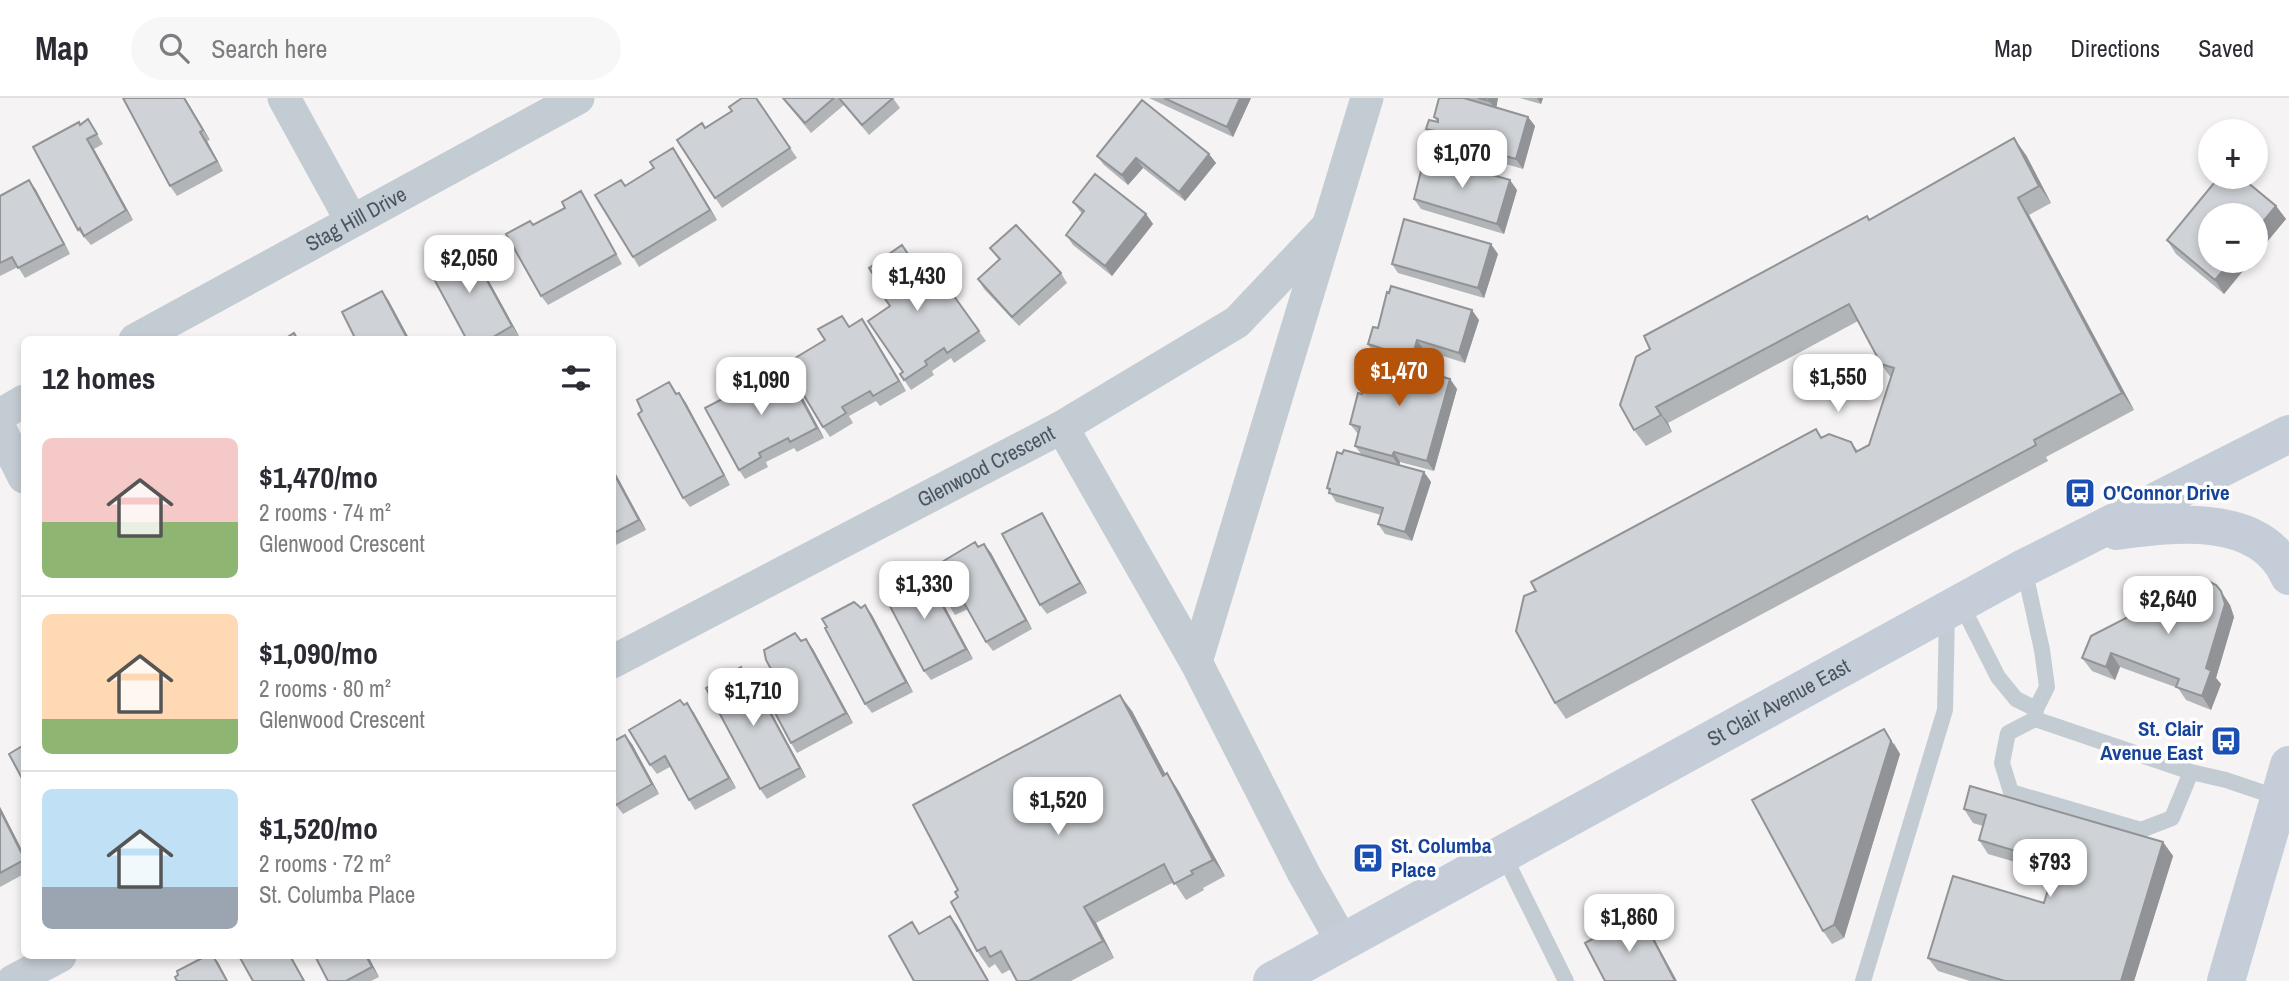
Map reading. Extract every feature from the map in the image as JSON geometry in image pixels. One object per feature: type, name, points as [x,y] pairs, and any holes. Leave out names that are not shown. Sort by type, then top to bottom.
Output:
[{"type":"main road","name":"St Clair Avenue East","points":[[1272,981],[2024,568],[2289,434]]},
{"type":"main road","points":[[2091,534],[2164,524],[2232,529],[2255,536],[2282,560],[2289,576]]},
{"type":"main road","points":[[2226,981],[2284,782]]},
{"type":"street","points":[[284,98],[351,220]]},
{"type":"street","name":"Stag Hill Drive","points":[[142,336],[578,98]]},
{"type":"street","name":"Glenwood Crescent","points":[[1196,662],[1367,98]]},
{"type":"street","name":"Glenwood Crescent","points":[[616,660],[1062,427],[1237,323],[1327,227]]},
{"type":"street","points":[[0,415],[21,403]]},
{"type":"street","points":[[1062,427],[1196,662],[1298,863],[1343,943]]},
{"type":"street","points":[[0,429],[21,471]]},
{"type":"street","points":[[13,981],[54,959]]},
{"type":"lane","points":[[2024,568],[2042,650],[2047,687],[2036,714],[2008,733],[2002,763],[2011,792],[2141,830],[2172,818],[2191,772]]},
{"type":"lane","points":[[1954,608],[1998,677],[2016,699],[2036,714],[2191,772],[2226,780],[2284,782]]},
{"type":"lane","points":[[1863,981],[1945,710],[1954,608]]},
{"type":"lane","points":[[1503,854],[1566,981]]},
{"type":"building","points":[[123,98],[184,98],[217,161],[170,186]]},
{"type":"building","points":[[742,98],[756,98],[790,148],[715,198],[677,140],[702,123],[705,128],[732,111],[729,107]]},
{"type":"building","points":[[783,98],[834,98],[805,123]]},
{"type":"building","points":[[839,98],[893,98],[862,125]]},
{"type":"building","points":[[1164,98],[1240,98],[1227,127]]},
{"type":"building","points":[[1439,98],[1464,98],[1528,117],[1516,159],[1433,136],[1435,131],[1426,129],[1429,120],[1438,122],[1434,117]]},
{"type":"building","points":[[1142,100],[1209,154],[1179,192],[1136,158],[1122,175],[1097,156]]},
{"type":"building","points":[[88,119],[97,134],[87,139],[126,210],[84,236],[80,228],[78,230],[33,147]]},
{"type":"building","points":[[2014,138],[2039,186],[2018,198],[2122,393],[2034,440],[2036,445],[1555,703],[1516,631],[1524,596],[1536,591],[1531,582],[1816,429],[1821,438],[1829,434],[1851,442],[1856,452],[1869,445],[1894,368],[1881,364],[1849,304],[1656,407],[1661,415],[1634,430],[1620,405],[1636,357],[1650,349],[1644,336],[1867,216],[1869,220]]},
{"type":"building","points":[[673,148],[710,210],[633,257],[595,195],[621,180],[625,186],[654,168],[650,162]]},
{"type":"building","points":[[1429,157],[1510,180],[1497,224],[1414,199],[1422,167],[1425,169]]},
{"type":"building","points":[[1095,174],[1146,214],[1105,266],[1066,235],[1084,211],[1073,202]]},
{"type":"building","points":[[29,180],[64,244],[18,268],[12,257],[0,263],[0,196]]},
{"type":"building","points":[[2209,189],[2255,189],[2276,206],[2268,216],[2268,203],[2198,203],[2198,266],[2167,240]]},
{"type":"building","points":[[581,191],[616,254],[541,296],[506,234],[530,221],[533,225],[565,208],[562,202]]},
{"type":"building","points":[[1404,219],[1491,244],[1478,288],[1392,264]]},
{"type":"building","points":[[1016,225],[1061,273],[1012,317],[978,279],[1000,259],[990,248]]},
{"type":"building","points":[[467,244],[512,326],[495,336],[465,336],[427,266]]},
{"type":"building","points":[[902,245],[930,280],[938,274],[979,331],[947,353],[944,348],[925,361],[927,365],[904,380],[900,374],[903,372],[868,321],[890,306],[875,284],[878,282],[869,268]]},
{"type":"building","points":[[2207,273],[2221,273],[2215,280]]},
{"type":"building","points":[[1391,286],[1472,310],[1459,353],[1417,340],[1412,358],[1368,344],[1373,327],[1378,328]]},
{"type":"building","points":[[382,291],[406,336],[354,336],[342,312]]},
{"type":"building","points":[[842,316],[849,327],[862,319],[899,381],[873,396],[870,391],[842,407],[846,413],[823,427],[785,364],[825,340],[818,329]]},
{"type":"building","points":[[1374,351],[1420,364],[1419,370],[1450,379],[1427,461],[1394,452],[1392,456],[1355,446],[1360,427],[1350,424]]},
{"type":"building","points":[[784,367],[817,428],[790,442],[788,438],[759,453],[761,457],[739,470],[705,408]]},
{"type":"building","points":[[669,382],[676,394],[679,393],[724,475],[683,498],[638,414],[642,411],[637,400]]},
{"type":"building","points":[[1344,450],[1424,472],[1405,532],[1378,524],[1383,508],[1329,493],[1330,489],[1327,488],[1337,452],[1342,454]]},
{"type":"building","points":[[616,477],[639,520],[616,532]]},
{"type":"building","points":[[1042,513],[1080,583],[1040,605],[1002,534]]},
{"type":"building","points":[[975,542],[978,547],[984,544],[1026,620],[986,642],[962,599],[948,606],[934,578],[932,579],[927,571]]},
{"type":"building","points":[[924,571],[966,649],[924,671],[883,593]]},
{"type":"building","points":[[2206,580],[2221,591],[2225,604],[2206,668],[2211,671],[2202,696],[2176,687],[2179,679],[2111,653],[2106,667],[2082,658],[2091,636],[2179,591],[2193,581]]},
{"type":"building","points":[[854,602],[861,608],[865,605],[906,682],[865,704],[822,619]]},
{"type":"building","points":[[795,633],[801,641],[806,639],[846,713],[791,743],[773,709],[788,700],[766,660],[764,650]]},
{"type":"building","points":[[741,667],[743,672],[747,670],[800,768],[760,789],[706,688]]},
{"type":"building","points":[[1120,695],[1163,776],[1167,773],[1213,860],[1191,871],[1193,874],[1174,884],[1164,864],[1084,907],[1103,941],[1029,981],[1017,981],[1001,951],[990,957],[985,947],[977,951],[951,902],[958,897],[955,892],[958,890],[913,805]]},
{"type":"building","points":[[680,700],[684,705],[687,703],[729,778],[689,800],[665,756],[650,765],[629,730]]},
{"type":"building","points":[[1884,729],[1891,741],[1834,925],[1823,931],[1752,800]]},
{"type":"building","points":[[625,735],[652,784],[616,805],[616,740]]},
{"type":"building","points":[[21,747],[21,776],[9,754]]},
{"type":"building","points":[[1970,786],[2163,842],[2121,981],[2005,981],[1928,958],[1953,876],[2044,903],[2056,863],[1979,840],[1986,815],[1964,809]]},
{"type":"building","points":[[0,810],[21,852],[21,862],[0,873]]},
{"type":"building","points":[[1640,914],[1675,981],[1605,981],[1585,943]]},
{"type":"building","points":[[950,916],[988,981],[914,981],[889,936],[912,922],[919,934]]},
{"type":"building","points":[[200,959],[215,959],[227,981],[177,981],[177,971]]},
{"type":"building","points":[[241,959],[292,959],[304,981],[253,981]]},
{"type":"building","points":[[317,959],[368,959],[372,967],[346,981],[328,981]]},
{"type":"place","name":"O'Connor Drive","points":[[2080,493]]},
{"type":"place","name":"St. Clair Avenue East","points":[[2226,741]]},
{"type":"place","name":"St. Columba Place","points":[[1368,858]]}]
